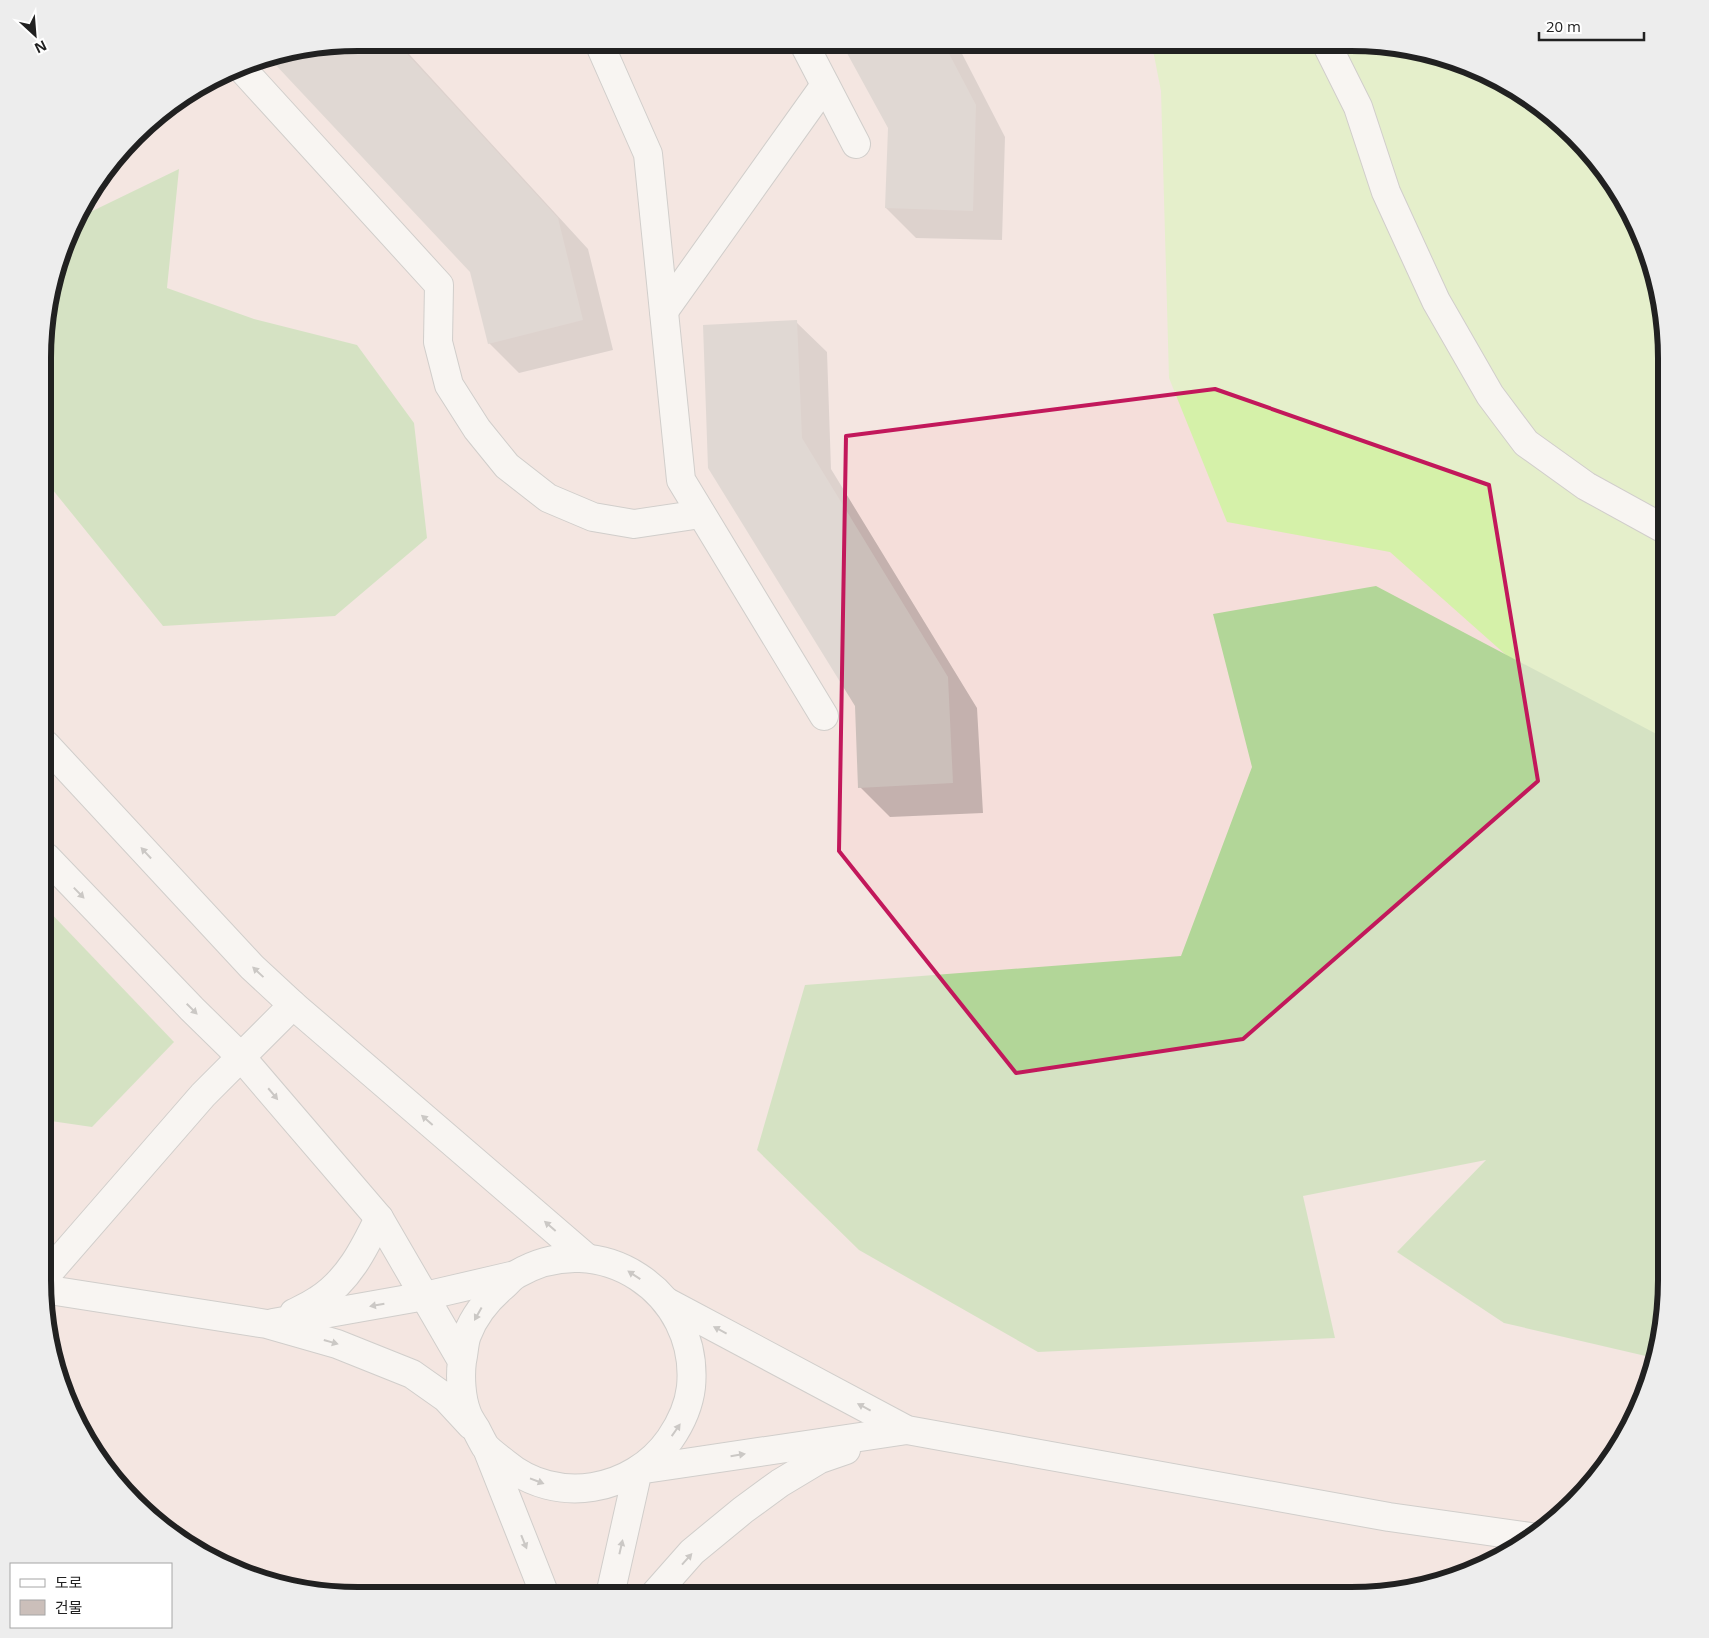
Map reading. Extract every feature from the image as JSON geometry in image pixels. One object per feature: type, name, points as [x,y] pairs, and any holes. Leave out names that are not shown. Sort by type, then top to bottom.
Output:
[{"type":"lane","points":[[603,51],[648,154],[681,480],[824,716]]},
{"type":"lane","points":[[807,51],[856,144]]},
{"type":"lane","points":[[1330,51],[1358,107],[1386,192],[1436,300],[1490,394],[1526,443],[1586,486],[1658,526]]},
{"type":"lane","points":[[246,73],[439,285],[438,342],[448,385],[478,429],[507,466],[548,498],[593,517],[634,524],[701,514]]},
{"type":"lane","points":[[664,311],[824,86]]},
{"type":"lane","points":[[51,750],[252,967],[587,1258]]},
{"type":"lane","points":[[51,863],[241,1057],[379,1218],[462,1361]]},
{"type":"lane","points":[[51,1269],[202,1095],[294,1005]]},
{"type":"lane","points":[[267,1324],[319,1300],[339,1284],[361,1254],[379,1218]]},
{"type":"lane","points":[[52,1290],[267,1324],[337,1344],[412,1374],[446,1398],[481,1438],[517,1473],[554,1487],[593,1488],[631,1476],[660,1453],[681,1423],[691,1387],[690,1351],[677,1316],[665,1301],[654,1288],[623,1268],[587,1258],[550,1260],[516,1275],[425,1296],[267,1324]]},
{"type":"lane","points":[[516,1275],[486,1300],[467,1335],[460,1374],[467,1413],[481,1438],[542,1587]]},
{"type":"lane","points":[[665,1301],[907,1430],[1389,1516],[1520,1535]]},
{"type":"lane","points":[[638,1470],[907,1430]]},
{"type":"lane","points":[[661,1587],[692,1552],[743,1510],[780,1483],[820,1459],[907,1430]]},
{"type":"lane","points":[[612,1587],[638,1470]]},
{"type":"highlighted area","points":[[1215,389],[1489,485],[1538,781],[1243,1039],[1016,1073],[839,851],[846,436]]},
{"type":"shaded area","points":[[358,51],[1371,52],[1411,57],[1430,62],[1486,83],[1504,92],[1538,115],[1582,156],[1617,205],[1634,241],[1652,298],[1657,338],[1658,1280],[1652,1340],[1641,1378],[1626,1415],[1617,1433],[1594,1467],[1553,1511],[1504,1546],[1468,1563],[1411,1581],[1371,1586],[358,1587],[298,1581],[260,1570],[223,1555],[205,1546],[171,1523],[127,1482],[92,1433],[75,1397],[57,1340],[52,1300],[51,358],[54,318],[62,279],[83,223],[92,205],[115,171],[141,141],[171,115],[205,92],[223,83],[279,62],[318,54]]},
{"type":"green space","points":[[1153,51],[1351,51],[1411,57],[1468,75],[1504,92],[1553,127],[1594,171],[1617,205],[1634,241],[1647,279],[1655,318],[1658,358],[1658,790],[1390,552],[1227,522],[1169,378],[1161,91]]},
{"type":"green space","points":[[179,169],[167,288],[254,319],[357,345],[414,423],[427,538],[335,616],[163,626],[51,488],[51,358],[54,318],[57,298],[68,260],[88,213]]},
{"type":"green space","points":[[1376,586],[1658,735],[1658,1280],[1655,1320],[1648,1356],[1504,1323],[1397,1252],[1486,1160],[1303,1196],[1335,1338],[1038,1352],[859,1250],[757,1150],[805,985],[1181,956],[1252,767],[1213,614]]},
{"type":"green space","points":[[51,913],[174,1042],[92,1127],[51,1121]]},
{"type":"building","points":[[404,51],[558,218],[583,320],[488,344],[470,272],[274,63],[298,57],[338,52]]},
{"type":"building","points":[[846,51],[948,51],[976,105],[973,211],[885,208],[888,128]]},
{"type":"building","points":[[797,320],[802,438],[948,677],[953,783],[858,788],[855,706],[708,468],[703,325]]}]
